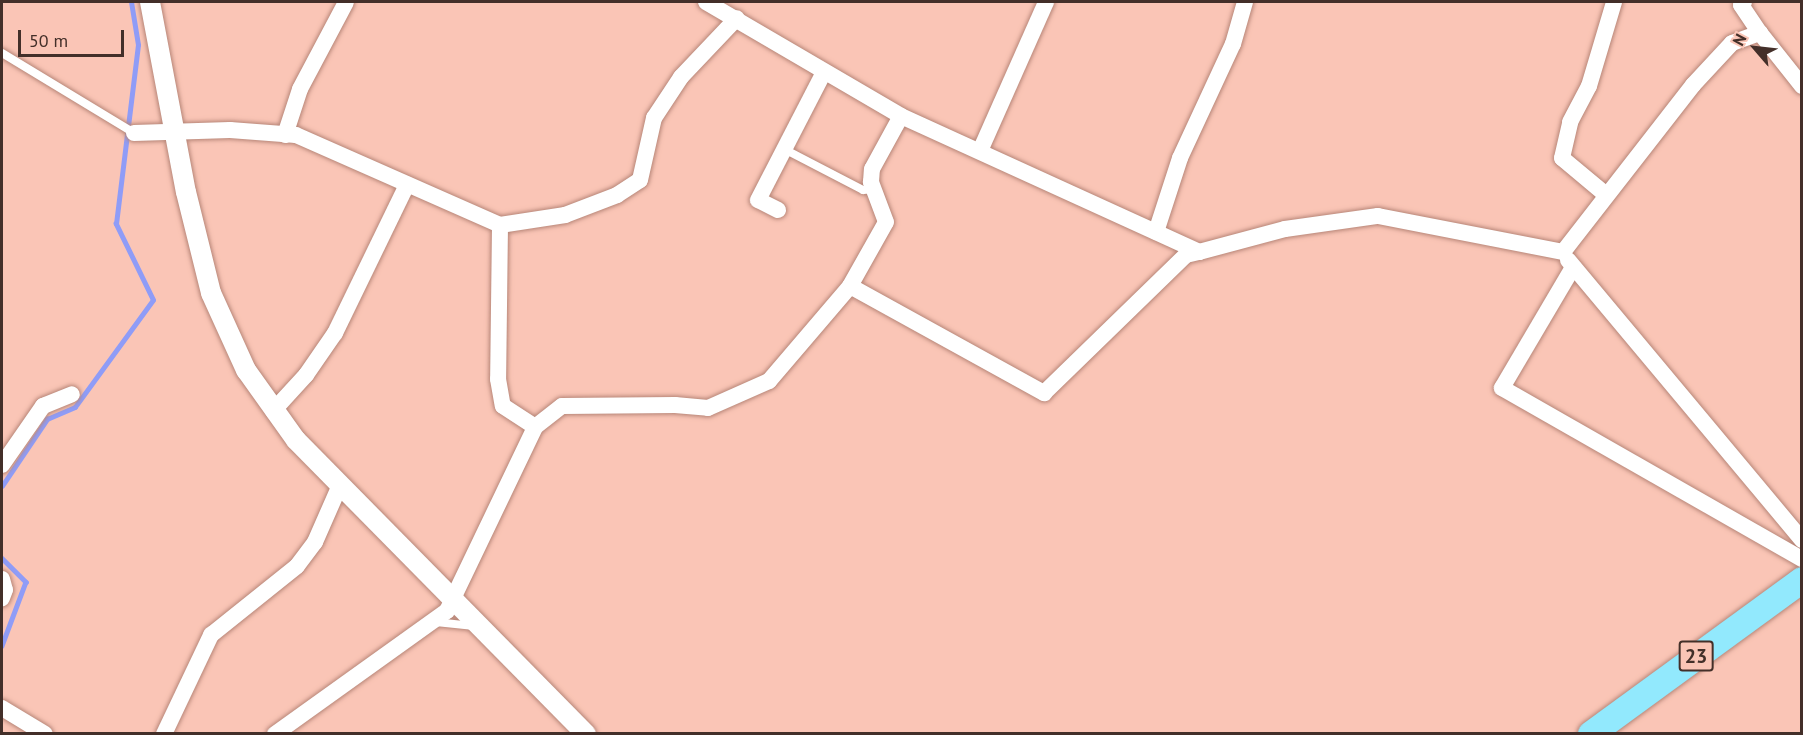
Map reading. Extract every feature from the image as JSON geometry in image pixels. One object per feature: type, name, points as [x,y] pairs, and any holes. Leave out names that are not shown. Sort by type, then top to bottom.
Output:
[{"type":"main road","name":"23","points":[[1591,734],[1802,580]]},
{"type":"street","points":[[150,2],[211,293],[246,370],[273,411],[340,485],[491,635],[586,734]]},
{"type":"street","points":[[285,135],[300,89],[346,2]]},
{"type":"street","points":[[706,2],[737,18],[901,116],[1199,252]]},
{"type":"street","points":[[980,151],[1046,2]]},
{"type":"street","points":[[1156,232],[1180,158],[1233,44],[1245,2]]},
{"type":"street","points":[[1605,194],[1562,158],[1570,123],[1589,86],[1614,2]]},
{"type":"street","points":[[1744,2],[1741,5],[1760,33],[1802,86]]},
{"type":"street","points":[[134,133],[177,134],[230,130],[296,135],[500,225],[565,215],[617,195],[640,180],[654,118],[681,77],[737,18]]},
{"type":"street","points":[[1563,252],[1605,194],[1732,43],[1760,33]]},
{"type":"street","points":[[778,210],[758,200],[824,72]]},
{"type":"street","points":[[275,734],[435,622],[454,599],[535,428],[562,406],[675,405],[708,408],[770,381],[850,285],[886,222],[874,189],[872,169],[901,116]]},
{"type":"street","points":[[273,411],[306,375],[334,333],[407,185]]},
{"type":"street","points":[[850,285],[1044,393],[1186,255],[1285,229],[1378,216],[1563,252]]},
{"type":"street","points":[[500,225],[498,379],[503,406],[535,428]]},
{"type":"street","points":[[1563,252],[1572,269],[1802,540]]},
{"type":"street","points":[[1572,269],[1502,388],[1802,558]]},
{"type":"street","points":[[2,465],[43,406],[72,394]]},
{"type":"street","points":[[164,734],[211,635],[297,566],[315,542],[340,485]]},
{"type":"street","points":[[2,579],[5,590],[2,598]]},
{"type":"street","points":[[2,708],[45,734]]},
{"type":"lane","points":[[2,52],[134,133]]},
{"type":"lane","points":[[784,149],[863,190],[874,189]]},
{"type":"lane","points":[[435,622],[461,623],[491,635]]},
{"type":"waterway","points":[[2,486],[47,419],[75,407],[153,300],[116,224],[138,45],[131,2]]},
{"type":"waterway","points":[[2,558],[26,582],[2,646]]}]
